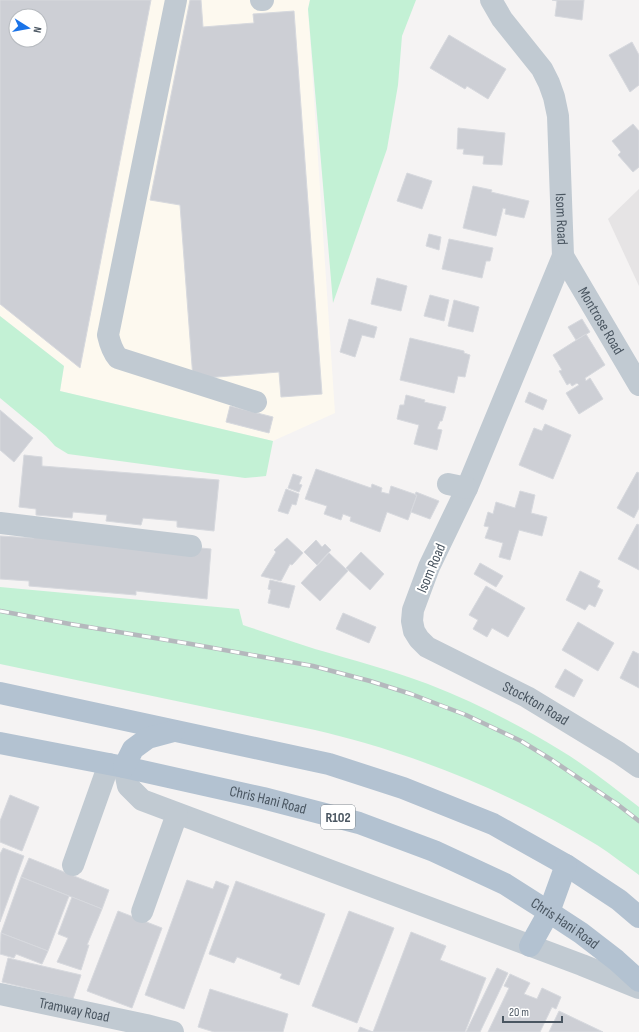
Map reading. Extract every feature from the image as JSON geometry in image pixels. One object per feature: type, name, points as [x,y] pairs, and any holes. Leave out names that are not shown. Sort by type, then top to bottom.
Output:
[{"type":"main road","points":[[0,693],[328,764],[403,788],[493,824],[566,865],[619,900],[639,916]]},
{"type":"main road","points":[[117,766],[133,749],[148,738],[175,731]]},
{"type":"main road","name":"Chris Hani Road","points":[[0,742],[263,798],[359,823],[434,851],[505,884],[581,932],[639,981]]},
{"type":"main road","points":[[530,946],[549,912],[566,865]]},
{"type":"street","points":[[176,0],[108,335],[112,349],[118,358],[256,402]]},
{"type":"street","name":"Isom Road","points":[[427,647],[414,631],[412,621],[413,610],[458,486],[563,256],[558,116],[554,97],[549,82],[542,69],[502,19],[491,0]]},
{"type":"street","name":"Montrose Road","points":[[563,256],[639,385]]},
{"type":"street","points":[[0,524],[191,546]]},
{"type":"street","name":"Stockton Road","points":[[427,647],[527,697],[619,753],[639,767]]},
{"type":"street","points":[[117,766],[128,786],[142,800],[639,988]]},
{"type":"street","points":[[73,865],[117,766]]},
{"type":"street","points":[[142,912],[176,814]]},
{"type":"street","name":"Tramway Road","points":[[0,994],[173,1032]]},
{"type":"shaded area","points":[[0,0],[310,0],[308,9],[335,413],[273,441],[60,391],[64,366],[0,316]]},
{"type":"shaded area","points":[[639,189],[639,286],[608,219]]},
{"type":"green space","points":[[310,0],[416,0],[402,36],[398,85],[387,149],[333,303],[308,9]]},
{"type":"green space","points":[[0,316],[64,366],[60,391],[273,441],[266,476],[245,478],[68,454],[55,446],[46,436],[0,398]]},
{"type":"green space","points":[[0,587],[239,609],[243,625],[315,649],[400,674],[462,698],[512,722],[544,740],[590,770],[639,807],[639,875],[597,845],[542,814],[484,786],[395,752],[315,730],[0,664]]},
{"type":"building","points":[[0,0],[151,0],[80,368],[0,304]]},
{"type":"building","points":[[190,0],[201,0],[203,27],[254,23],[253,14],[294,11],[322,394],[281,397],[279,372],[193,379],[180,205],[150,200]]},
{"type":"building","points":[[552,0],[584,0],[582,20],[555,16],[557,1]]},
{"type":"building","points":[[449,35],[506,69],[488,99],[467,86],[465,89],[430,68]]},
{"type":"building","points":[[632,42],[639,55],[639,85],[630,92],[609,55]]},
{"type":"building","points":[[633,124],[639,131],[639,167],[633,172],[618,155],[621,152],[612,141]]},
{"type":"building","points":[[458,128],[505,133],[502,165],[483,164],[484,156],[463,154],[464,149],[457,149]]},
{"type":"building","points":[[407,173],[432,181],[422,209],[397,201]]},
{"type":"building","points":[[473,186],[529,201],[524,218],[505,214],[506,209],[503,208],[496,236],[463,228]]},
{"type":"building","points":[[429,234],[441,237],[439,250],[426,246]]},
{"type":"building","points":[[449,239],[493,248],[490,261],[486,261],[482,278],[442,269]]},
{"type":"building","points":[[377,278],[407,286],[401,311],[371,304]]},
{"type":"building","points":[[430,295],[449,300],[444,321],[424,316]]},
{"type":"building","points":[[454,300],[479,307],[473,332],[448,326]]},
{"type":"building","points":[[349,319],[377,327],[374,338],[362,335],[355,357],[340,352]]},
{"type":"building","points":[[582,319],[590,332],[576,340],[568,327]]},
{"type":"building","points":[[586,334],[605,365],[585,378],[586,381],[590,378],[603,399],[579,414],[566,393],[579,385],[577,383],[572,386],[570,383],[567,385],[559,371],[562,370],[553,355]]},
{"type":"building","points":[[410,338],[464,351],[464,353],[470,355],[465,377],[458,376],[454,393],[400,380]]},
{"type":"building","points":[[529,392],[547,400],[543,410],[525,402]]},
{"type":"building","points":[[406,395],[425,400],[424,402],[446,407],[442,421],[440,421],[437,429],[442,430],[437,450],[414,444],[419,425],[397,419],[400,405],[404,405]]},
{"type":"building","points":[[230,406],[273,417],[269,433],[226,422]]},
{"type":"building","points":[[0,410],[33,438],[14,462],[0,450]]},
{"type":"building","points":[[545,424],[571,435],[553,479],[519,465],[534,428],[542,431]]},
{"type":"building","points":[[24,455],[42,457],[42,466],[219,480],[214,531],[177,527],[177,521],[143,518],[141,525],[106,521],[107,515],[73,512],[72,518],[36,515],[36,509],[19,507]]},
{"type":"building","points":[[316,469],[371,488],[372,484],[382,488],[381,492],[389,494],[391,486],[417,495],[408,520],[387,512],[380,532],[350,521],[351,517],[343,514],[341,520],[324,514],[327,506],[305,499]]},
{"type":"building","points":[[637,472],[639,473],[639,508],[634,518],[617,508]]},
{"type":"building","points":[[293,474],[302,477],[299,484],[302,485],[299,492],[288,488]]},
{"type":"building","points":[[286,489],[299,494],[296,505],[292,504],[288,514],[278,511]]},
{"type":"building","points":[[520,491],[535,495],[531,513],[547,517],[542,536],[519,530],[510,560],[499,557],[503,543],[485,538],[489,527],[484,526],[488,512],[493,514],[496,502],[515,508]]},
{"type":"building","points":[[416,492],[439,501],[430,519],[411,512],[417,495],[415,495]]},
{"type":"building","points":[[637,524],[639,525],[639,570],[618,559]]},
{"type":"building","points":[[34,532],[211,549],[207,599],[136,591],[136,595],[29,586],[29,581],[0,579],[0,536],[34,538]]},
{"type":"building","points":[[287,538],[303,553],[292,565],[290,564],[281,581],[261,576],[276,552],[274,550]]},
{"type":"building","points":[[316,540],[322,547],[325,544],[331,550],[317,565],[304,552]]},
{"type":"building","points":[[361,552],[384,574],[370,590],[346,568]]},
{"type":"building","points":[[329,553],[348,571],[320,601],[301,583]]},
{"type":"building","points":[[480,563],[503,576],[496,587],[474,574]]},
{"type":"building","points":[[580,571],[600,581],[597,587],[603,590],[595,607],[589,604],[585,610],[566,600]]},
{"type":"building","points":[[270,580],[295,586],[289,608],[268,603],[271,590],[268,589]]},
{"type":"building","points":[[486,586],[525,608],[508,637],[492,628],[487,637],[473,629],[478,620],[469,615]]},
{"type":"building","points":[[343,613],[376,627],[369,643],[336,629]]},
{"type":"building","points":[[578,622],[614,643],[598,671],[562,650]]},
{"type":"building","points":[[633,651],[639,654],[639,688],[620,678]]},
{"type":"building","points":[[565,669],[583,680],[574,697],[555,687]]},
{"type":"building","points":[[10,795],[39,807],[22,851],[0,842],[0,821]]},
{"type":"building","points":[[3,848],[24,856],[0,922],[0,854]]},
{"type":"building","points":[[29,858],[109,890],[102,909],[21,877]]},
{"type":"building","points":[[21,877],[69,896],[48,951],[1,933]]},
{"type":"building","points":[[187,880],[213,889],[216,881],[229,886],[184,1009],[145,995]]},
{"type":"building","points":[[236,881],[325,914],[299,985],[280,978],[282,974],[237,957],[234,963],[209,954]]},
{"type":"building","points":[[72,897],[102,909],[87,945],[89,945],[81,970],[57,962],[68,938],[58,934]]},
{"type":"building","points":[[118,911],[162,928],[132,1008],[87,991]]},
{"type":"building","points":[[349,911],[394,928],[357,1023],[312,1006]]},
{"type":"building","points":[[411,932],[446,946],[440,960],[486,978],[465,1032],[373,1032]]},
{"type":"building","points":[[1,933],[48,951],[42,964],[16,954],[14,958],[0,954]]},
{"type":"building","points":[[8,958],[81,975],[73,999],[2,982]]},
{"type":"building","points":[[497,968],[508,973],[480,1032],[466,1032]]},
{"type":"building","points":[[510,974],[530,983],[524,994],[537,999],[542,988],[561,997],[556,1009],[552,1007],[540,1032],[488,1032],[509,988],[504,986]]},
{"type":"building","points":[[210,989],[288,1014],[283,1032],[214,1032],[198,1027]]},
{"type":"building","points":[[559,1011],[601,1031],[603,1032],[549,1032]]},
{"type":"building","points":[[360,1027],[373,1032],[358,1032]]},
{"type":"railway","points":[[0,611],[313,666],[370,681],[411,694],[466,715],[521,741],[617,804],[639,821]]}]
